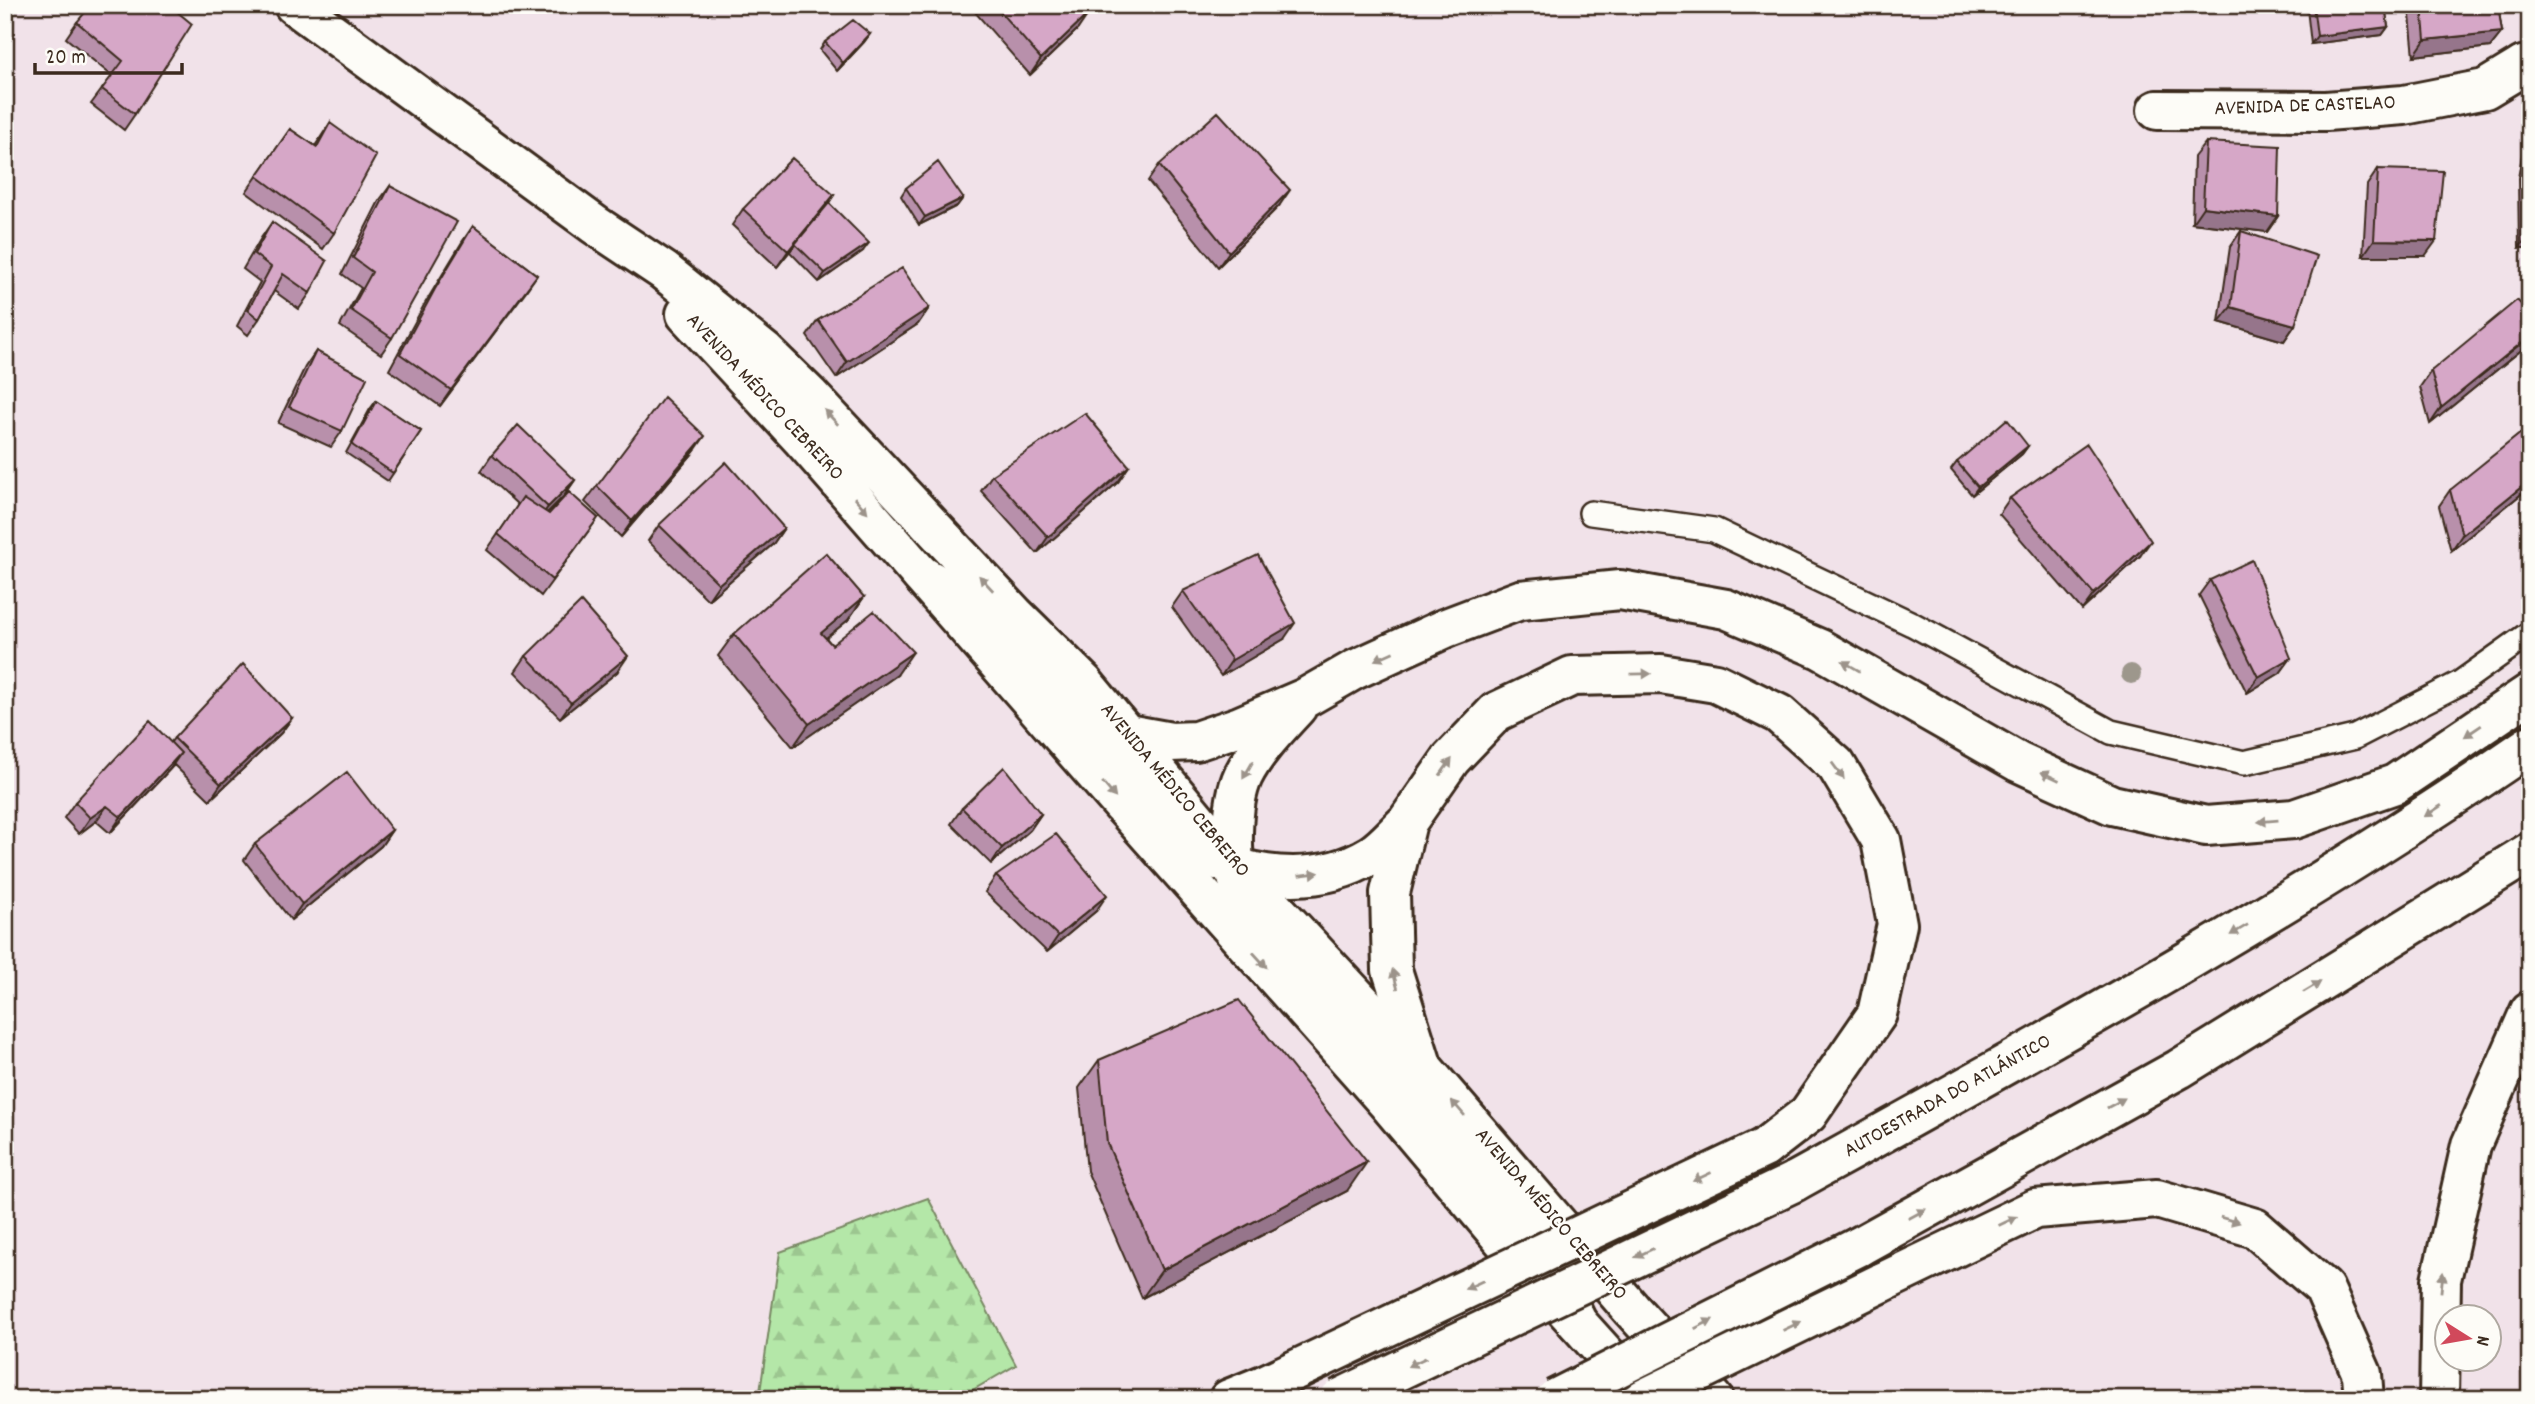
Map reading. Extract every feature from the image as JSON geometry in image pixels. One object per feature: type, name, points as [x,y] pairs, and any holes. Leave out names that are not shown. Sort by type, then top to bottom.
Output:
[{"type":"main road","name":"AVENIDA MÉDICO CEBREIRO","points":[[294,5],[595,225],[664,271],[765,352],[809,394],[1015,615],[1084,683],[1236,867],[1423,1068],[1632,1310],[1713,1399]]},
{"type":"main road","name":"AVENIDA DE CASTELAO","points":[[2157,110],[2326,111],[2404,105],[2485,89],[2526,66]]},
{"type":"main road","name":"AVENIDA MÉDICO CEBREIRO","points":[[595,225],[702,330],[802,438],[1645,1399]]},
{"type":"main road","points":[[921,575],[962,598],[985,617],[1050,685],[1191,844],[1210,858],[1236,867],[1284,877],[1334,871],[1371,854],[1407,821],[1451,759],[1496,712],[1573,676],[1661,674],[1716,683],[1779,714],[1836,765],[1881,840],[1896,924],[1877,1014],[1808,1114],[1764,1148],[1266,1384],[1229,1399]]},
{"type":"main road","points":[[1127,734],[1171,743],[1196,741],[1240,726],[1305,698],[1388,654],[1446,628],[1520,600],[1620,590],[1726,609],[1820,649],[2018,762],[2112,805],[2206,826],[2294,819],[2395,784],[2530,692]]},
{"type":"main road","points":[[1305,698],[1263,745],[1242,778],[1233,839],[1240,888],[1255,912],[1413,1103],[1509,1210],[1552,1268],[1577,1322]]},
{"type":"main road","name":"AUTOESTRADA DO ATLÁNTICO","points":[[1339,1399],[1794,1182],[2120,1002],[2432,812],[2530,745]]},
{"type":"main road","points":[[1407,821],[1391,893],[1392,970],[1423,1068]]},
{"type":"main road","points":[[1555,1399],[1858,1247],[2179,1069],[2530,852]]},
{"type":"main road","points":[[2439,1399],[2441,1280],[2472,1145],[2530,1011]]},
{"type":"main road","points":[[1645,1399],[2035,1209],[2157,1199],[2255,1228],[2324,1288],[2362,1374],[2364,1399]]},
{"type":"lane","points":[[1591,513],[1714,530],[1912,624],[2111,732],[2244,763],[2355,737],[2460,683],[2530,633]]},
{"type":"green space","points":[[928,1198],[1016,1365],[957,1399],[759,1399],[780,1252]]},
{"type":"building","points":[[91,5],[169,5],[192,24],[135,114],[102,89],[123,61],[77,22]]},
{"type":"building","points":[[994,5],[1082,5],[1089,13],[1041,59]]},
{"type":"building","points":[[2313,5],[2385,5],[2388,27],[2317,36]]},
{"type":"building","points":[[2422,5],[2498,5],[2502,32],[2425,40]]},
{"type":"building","points":[[853,20],[870,34],[843,63],[825,42]]},
{"type":"building","points":[[1218,112],[1290,190],[1229,252],[1159,165]]},
{"type":"building","points":[[330,123],[376,156],[334,233],[257,176],[290,129],[317,147]]},
{"type":"building","points":[[2530,136],[2530,162],[2524,170]]},
{"type":"building","points":[[2206,142],[2280,146],[2278,216],[2203,207]]},
{"type":"building","points":[[792,158],[834,195],[788,251],[743,209]]},
{"type":"building","points":[[938,162],[963,198],[925,217],[906,188]]},
{"type":"building","points":[[2378,169],[2443,171],[2436,241],[2374,240]]},
{"type":"building","points":[[390,186],[457,222],[392,338],[351,310],[372,272],[353,258]]},
{"type":"building","points":[[829,203],[869,243],[825,273],[795,244]]},
{"type":"building","points":[[272,222],[327,261],[310,293],[283,274],[259,319],[248,310],[271,267],[254,254]]},
{"type":"building","points":[[473,226],[537,275],[451,390],[400,354]]},
{"type":"building","points":[[2241,231],[2317,256],[2295,325],[2231,307]]},
{"type":"building","points":[[902,268],[929,308],[847,362],[818,320]]},
{"type":"building","points":[[2517,300],[2530,314],[2530,336],[2441,408],[2431,371]]},
{"type":"building","points":[[316,351],[367,378],[342,431],[289,407]]},
{"type":"building","points":[[664,397],[705,436],[632,521],[597,486]]},
{"type":"building","points":[[376,401],[421,431],[393,473],[352,445]]},
{"type":"building","points":[[1085,413],[1129,466],[1048,537],[992,475]]},
{"type":"building","points":[[2007,419],[2028,446],[1978,487],[1957,462]]},
{"type":"building","points":[[518,425],[575,480],[548,507],[492,455]]},
{"type":"building","points":[[2521,433],[2530,444],[2530,480],[2462,535],[2450,490]]},
{"type":"building","points":[[2087,444],[2151,541],[2094,594],[2010,498]]},
{"type":"building","points":[[726,462],[784,528],[719,584],[659,525]]},
{"type":"building","points":[[569,492],[598,518],[552,580],[498,534],[523,497],[549,514]]},
{"type":"building","points":[[826,553],[864,597],[821,633],[832,645],[874,611],[913,652],[809,724],[734,634]]},
{"type":"building","points":[[1258,555],[1295,623],[1232,660],[1183,591]]},
{"type":"building","points":[[2252,560],[2291,658],[2258,677],[2210,580]]},
{"type":"building","points":[[581,602],[628,656],[571,703],[526,656]]},
{"type":"building","points":[[243,664],[292,718],[221,784],[174,738]]},
{"type":"building","points":[[150,721],[181,753],[121,817],[107,806],[90,818],[75,802]]},
{"type":"building","points":[[1004,767],[1041,814],[1002,848],[962,808]]},
{"type":"building","points":[[347,772],[392,830],[302,904],[255,844]]},
{"type":"building","points":[[1056,834],[1107,895],[1058,936],[996,876]]},
{"type":"building","points":[[1239,1000],[1367,1162],[1162,1270],[1107,1143],[1099,1060]]}]
